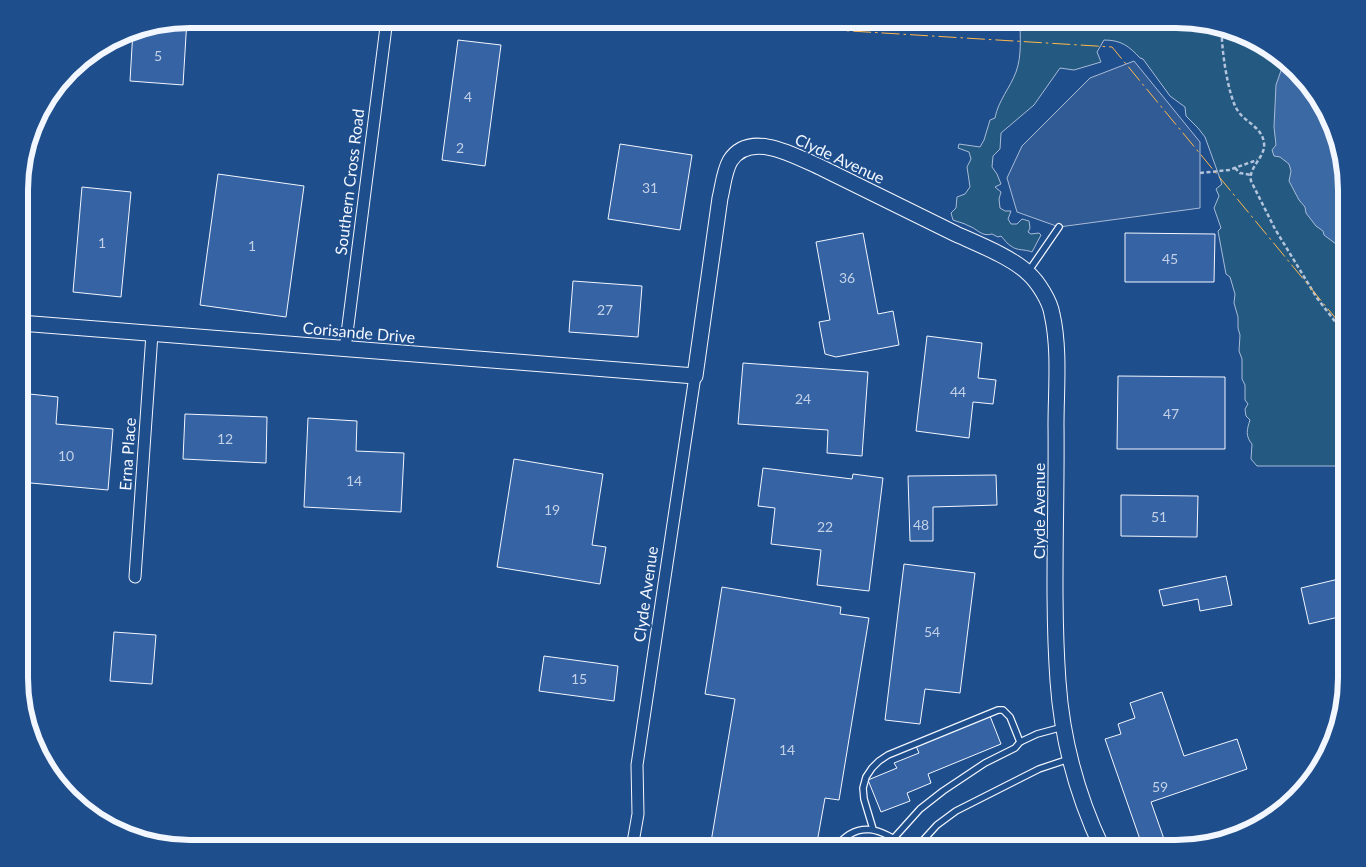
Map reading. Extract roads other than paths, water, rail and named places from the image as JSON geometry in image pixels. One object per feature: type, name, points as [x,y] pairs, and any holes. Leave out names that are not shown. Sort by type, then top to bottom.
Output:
[{"type":"street","name":"Southern Cross Road","points":[[344,349],[386,28]]},
{"type":"street","name":"Clyde Avenue","points":[[633,840],[638,814],[637,765],[720,198],[725,173],[730,161],[739,151],[759,146],[780,150],[809,162],[1004,258],[1028,272],[1043,294],[1052,313],[1055,342],[1056,635],[1058,682],[1069,758],[1087,814],[1098,839]]},
{"type":"street","name":"Corisande Drive","points":[[28,324],[695,376]]},
{"type":"street","name":"Erna Place","points":[[135,577],[152,334]]},
{"type":"lane","points":[[1028,272],[1058,227]]},
{"type":"lane","points":[[873,829],[864,799],[866,777],[872,768],[888,755],[998,710],[1003,710],[1010,717],[1020,742]]},
{"type":"lane","points":[[843,839],[861,830],[873,829],[894,838],[932,799],[974,770],[1015,748],[1020,742],[1049,730],[1063,727]]},
{"type":"lane","points":[[924,839],[937,825],[956,811],[1039,769],[1069,758]]}]
